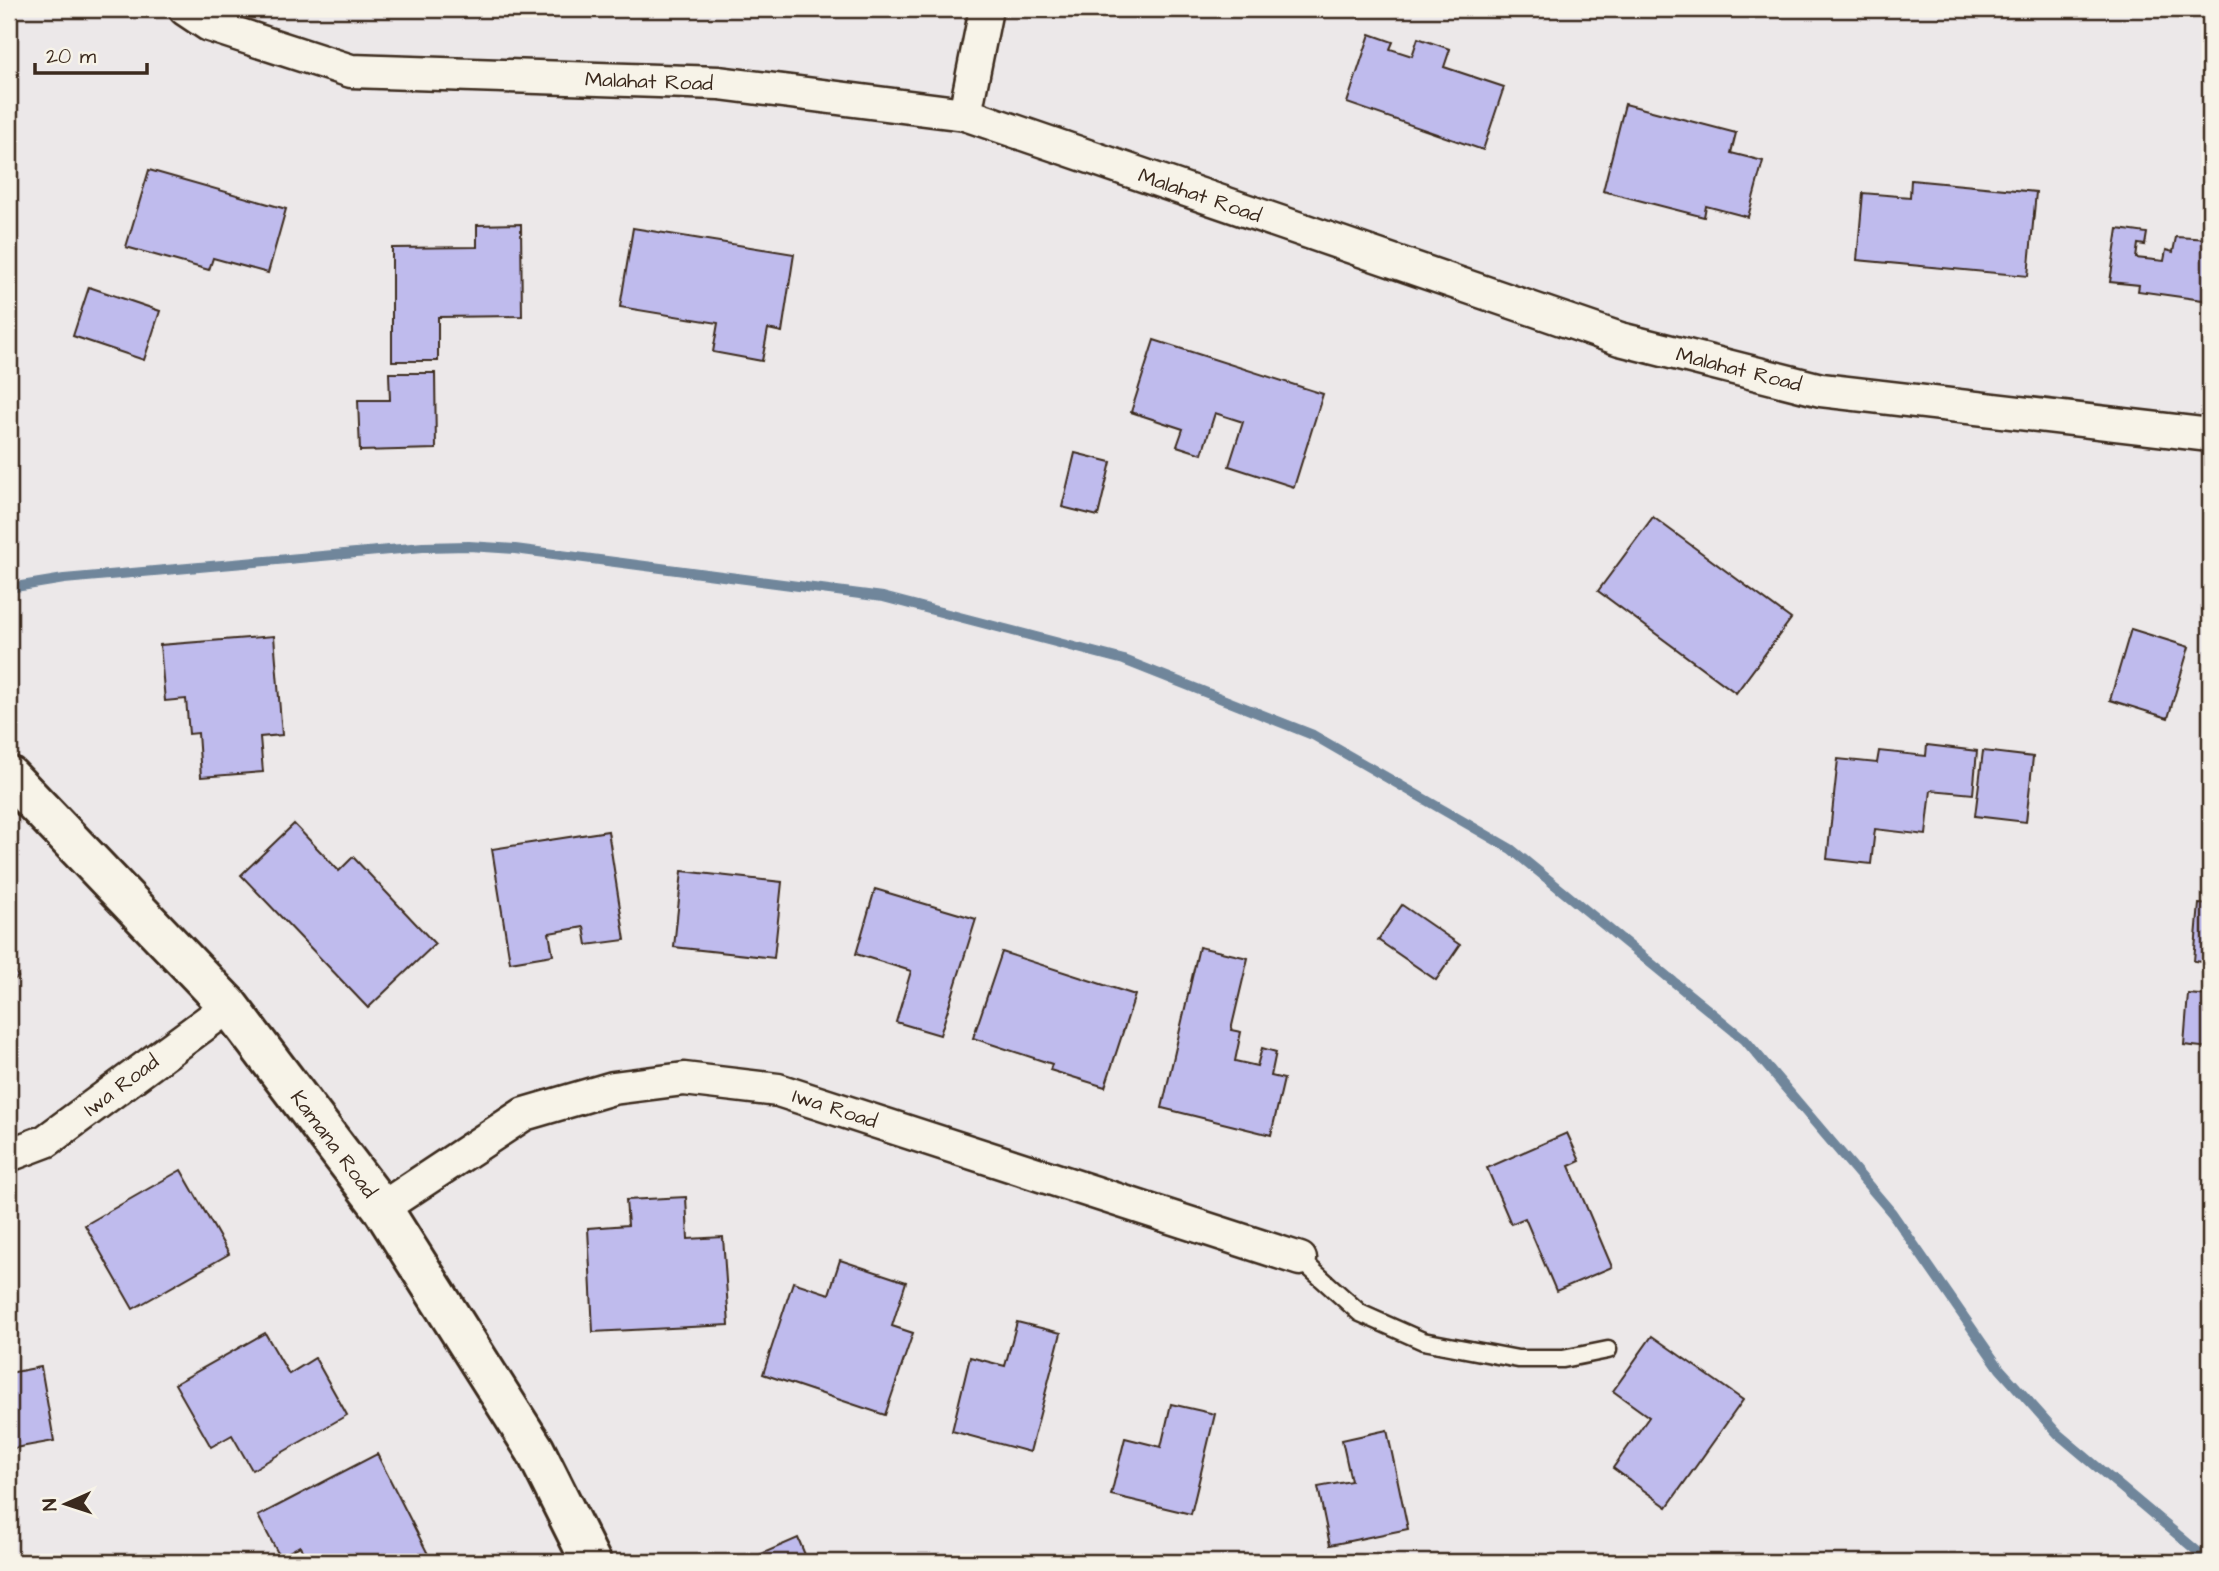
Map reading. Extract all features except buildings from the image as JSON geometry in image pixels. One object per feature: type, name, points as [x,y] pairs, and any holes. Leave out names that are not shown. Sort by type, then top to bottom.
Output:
[{"type":"street","name":"Malahat Road","points":[[185,9],[209,25],[351,71],[719,83],[965,114],[1620,340],[1821,390],[2210,435]]},
{"type":"street","points":[[965,114],[986,9]]},
{"type":"street","name":"Kamana Road","points":[[9,776],[229,1006],[383,1208],[535,1450],[592,1562]]},
{"type":"street","name":"Iwa Road","points":[[9,1155],[46,1141],[229,1006]]},
{"type":"street","name":"Iwa Road","points":[[383,1208],[524,1114],[613,1088],[684,1079],[778,1090],[1300,1259]]},
{"type":"lane","points":[[1300,1259],[1360,1313],[1423,1341],[1518,1359],[1563,1359],[1608,1350]]},
{"type":"waterway","points":[[9,588],[64,579],[423,547],[515,549],[883,597],[1124,660],[1313,735],[1511,849],[1745,1040],[1892,1213],[2000,1369],[2058,1434],[2210,1562]]}]
